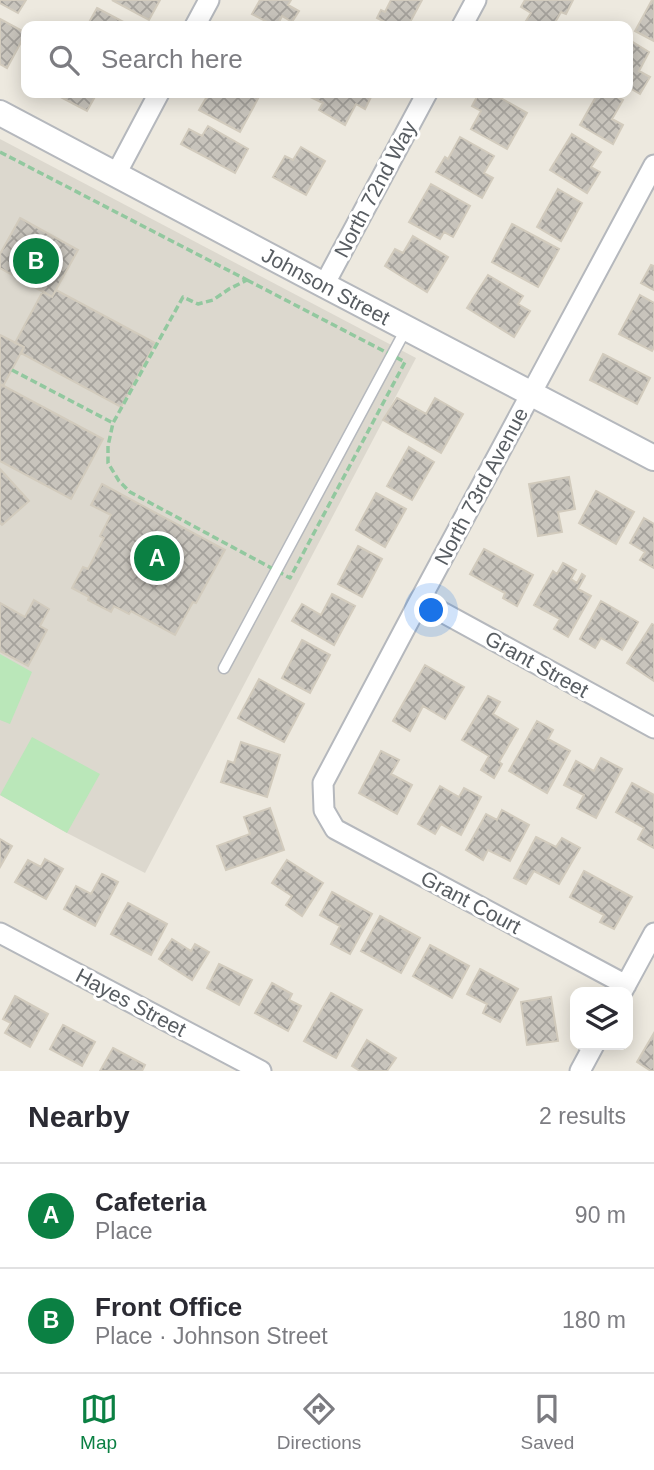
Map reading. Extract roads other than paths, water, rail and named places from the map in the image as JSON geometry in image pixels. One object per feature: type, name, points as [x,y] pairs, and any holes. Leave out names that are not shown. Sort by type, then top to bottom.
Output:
[{"type":"street","points":[[198,21],[209,0]]},
{"type":"street","points":[[465,21],[476,0]]},
{"type":"street","points":[[116,174],[156,98]]},
{"type":"street","name":"North 72nd Way","points":[[324,285],[424,98]]},
{"type":"street","name":"Johnson Street","points":[[0,113],[654,458]]},
{"type":"street","name":"North 73rd Avenue","points":[[324,810],[323,783],[654,165]]},
{"type":"street","name":"Grant Street","points":[[419,600],[654,728]]},
{"type":"street","name":"Grant Court","points":[[324,810],[335,829],[620,987]]},
{"type":"street","name":"Hayes Street","points":[[0,933],[261,1071]]},
{"type":"street","points":[[625,987],[654,933]]},
{"type":"street","points":[[580,1071],[591,1050]]},
{"type":"lane","points":[[224,668],[406,329]]},
{"type":"place","name":"Front Office","points":[[36,261]]},
{"type":"place","name":"Cafeteria","points":[[157,558]]}]
